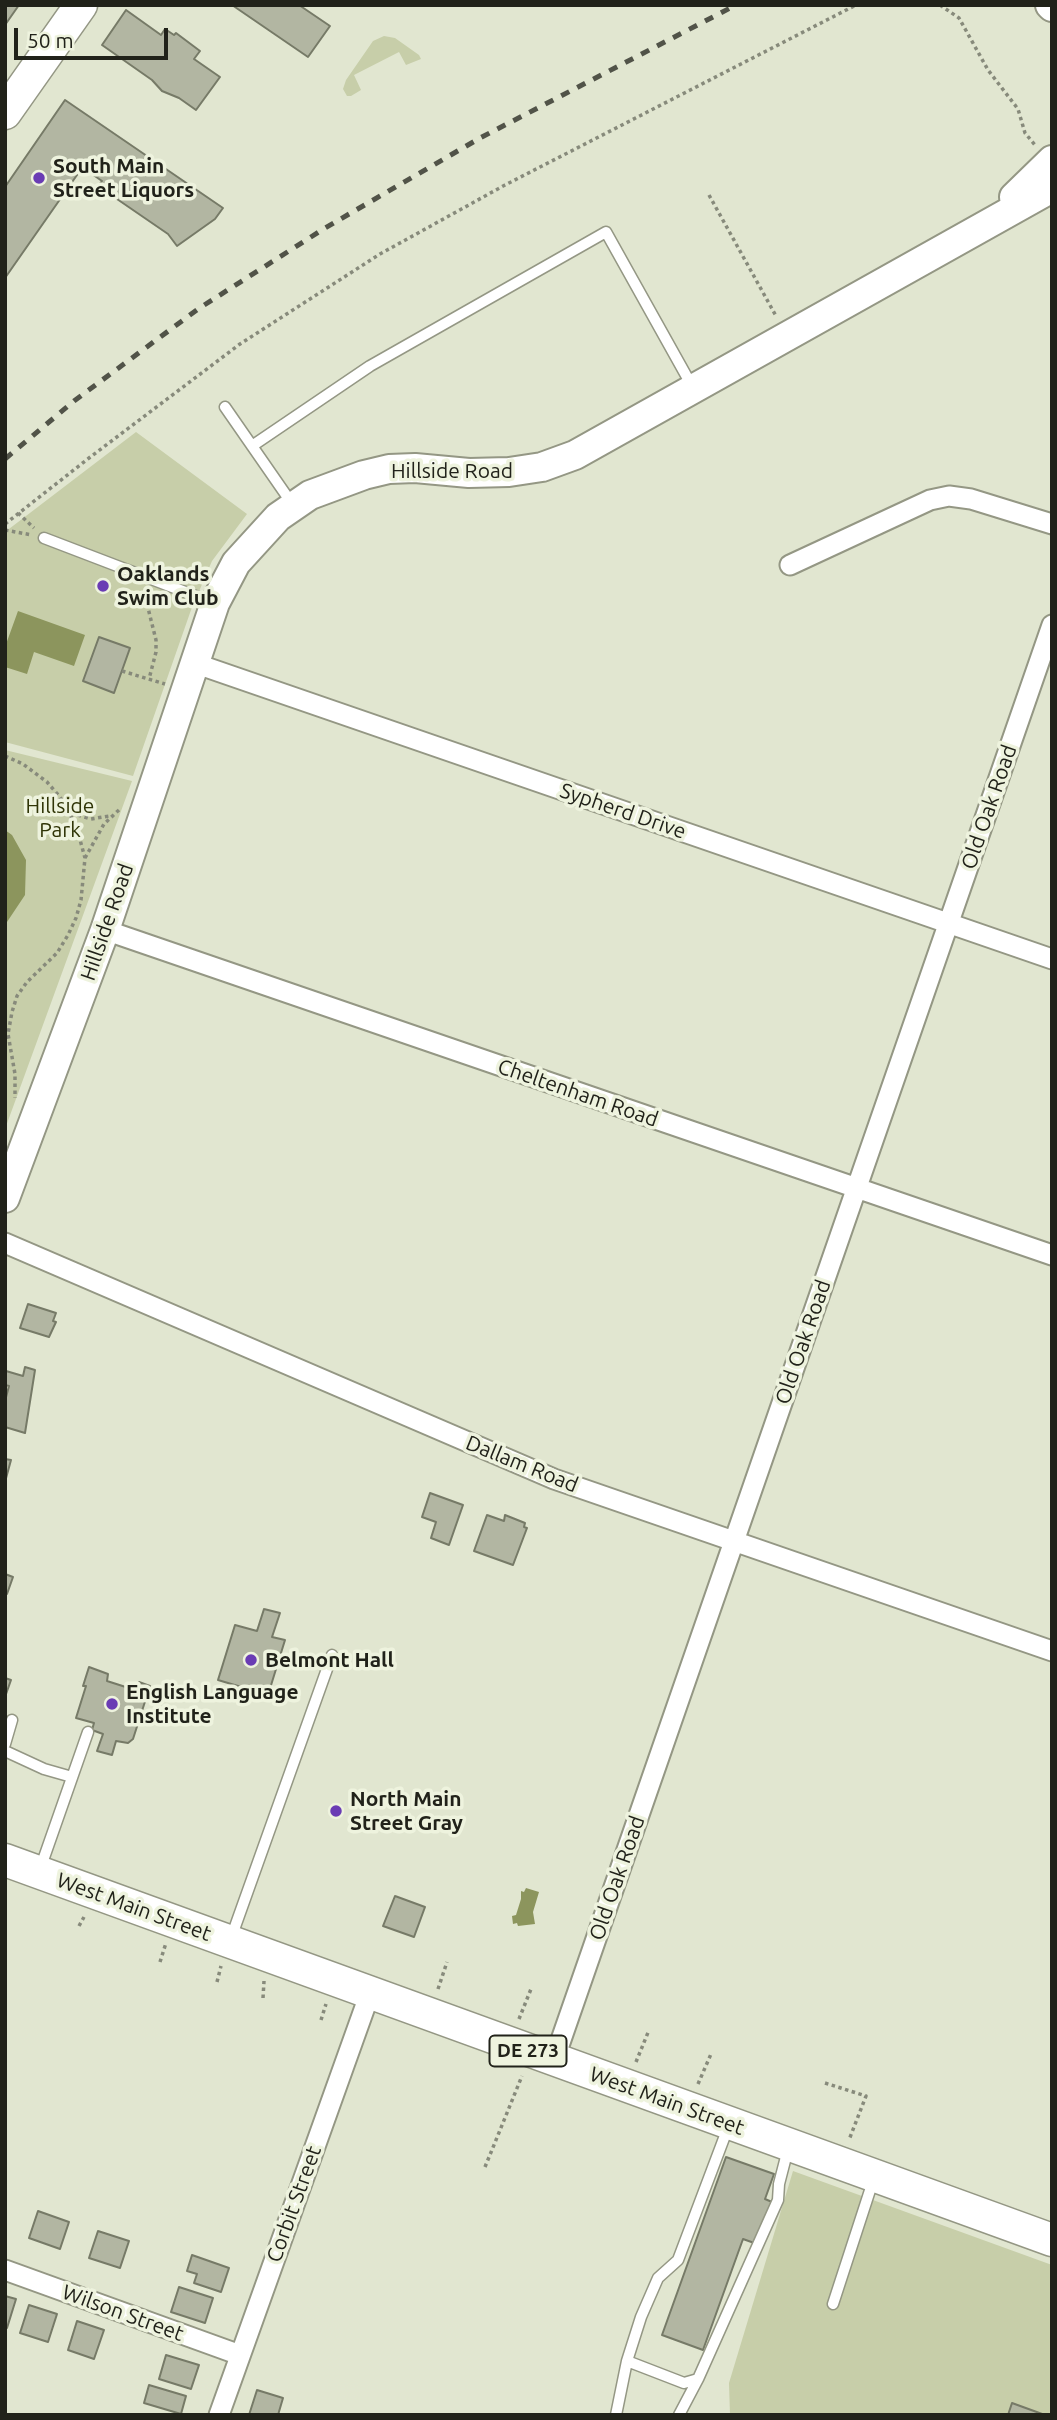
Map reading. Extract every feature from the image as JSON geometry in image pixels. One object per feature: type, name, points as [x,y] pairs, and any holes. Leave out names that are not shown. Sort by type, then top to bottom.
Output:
[{"type":"main road","points":[[5,113],[81,5]]},
{"type":"main road","name":"West Main Street","points":[[5,1860],[226,1951],[370,1993],[1052,2240]]},
{"type":"street","points":[[975,231],[1029,184],[1046,156]]},
{"type":"street","name":"Hillside Road","points":[[5,1198],[105,930],[215,603],[242,555],[272,522],[294,505],[336,484],[364,474],[422,468],[495,473],[542,467],[585,450],[1052,188]]},
{"type":"street","points":[[790,565],[930,500],[949,496],[971,499],[1052,524]]},
{"type":"street","name":"Old Oak Road","points":[[554,2060],[1052,625]]},
{"type":"street","name":"Sypherd Drive","points":[[194,663],[1052,958]]},
{"type":"street","name":"Cheltenham Road","points":[[105,930],[1052,1255]]},
{"type":"street","name":"Dallam Road","points":[[5,1243],[523,1466],[605,1497],[1052,1651]]},
{"type":"street","name":"Corbit Street","points":[[219,2415],[370,1993]]},
{"type":"street","name":"Wilson Street","points":[[5,2270],[240,2355]]},
{"type":"lane","points":[[252,446],[370,366],[606,232],[694,389]]},
{"type":"lane","points":[[225,407],[294,505]]},
{"type":"lane","points":[[44,538],[215,603]]},
{"type":"lane","points":[[226,1951],[332,1655]]},
{"type":"lane","points":[[5,1744],[12,1720]]},
{"type":"lane","points":[[39,1873],[88,1732]]},
{"type":"lane","points":[[5,1751],[44,1769],[72,1777]]},
{"type":"lane","points":[[616,2415],[627,2361],[641,2317],[658,2278],[678,2260],[730,2124]]},
{"type":"lane","points":[[679,2415],[698,2379],[778,2200],[779,2184],[789,2145]]},
{"type":"lane","points":[[833,2304],[875,2176]]},
{"type":"lane","points":[[627,2361],[684,2383],[698,2379]]},
{"type":"path","points":[[5,524],[240,344],[380,254],[505,185],[856,5]]},
{"type":"path","points":[[940,5],[959,18],[988,70],[1018,109],[1025,133],[1046,156]]},
{"type":"path","points":[[709,195],[779,321]]},
{"type":"path","points":[[18,513],[44,538]]},
{"type":"path","points":[[5,530],[44,538]]},
{"type":"path","points":[[147,604],[156,640],[156,652],[149,679]]},
{"type":"path","points":[[122,671],[170,686]]},
{"type":"path","points":[[5,756],[23,764],[47,782],[71,813],[85,858]]},
{"type":"path","points":[[15,1108],[15,1074],[8,1034],[17,996],[27,982],[57,953],[72,926],[81,900],[85,858],[95,837],[111,816],[126,803]]},
{"type":"path","points":[[71,813],[101,819],[111,816]]},
{"type":"path","points":[[79,1926],[86,1912]]},
{"type":"path","points":[[160,1962],[166,1941]]},
{"type":"path","points":[[217,1982],[226,1951]]},
{"type":"path","points":[[435,1998],[447,1962]]},
{"type":"path","points":[[263,1998],[264,1975]]},
{"type":"path","points":[[516,2027],[531,1989]]},
{"type":"path","points":[[321,2020],[327,1999]]},
{"type":"path","points":[[632,2070],[649,2030]]},
{"type":"path","points":[[694,2092],[711,2054]]},
{"type":"path","points":[[485,2167],[524,2070]]},
{"type":"path","points":[[825,2083],[866,2096],[846,2148]]},
{"type":"green space","points":[[384,36],[395,38],[421,59],[406,65],[399,52],[354,75],[361,90],[347,96],[343,89],[346,80],[373,41]]},
{"type":"green space","name":"Oaklands Swim Club","points":[[136,432],[247,514],[212,561],[191,610],[133,776],[5,742],[5,532]]},
{"type":"green space","name":"Hillside Park","points":[[5,750],[132,781],[5,1129]]},
{"type":"green space","points":[[793,2171],[1052,2265],[1052,2415],[730,2415],[729,2383]]},
{"type":"shaded area","points":[[18,611],[85,635],[74,666],[34,652],[27,674],[5,667],[5,647]]},
{"type":"shaded area","points":[[5,830],[12,835],[26,860],[25,895],[5,925]]},
{"type":"shaded area","points":[[526,1888],[539,1892],[533,1912],[535,1924],[518,1926],[517,1923],[513,1924],[512,1916],[516,1915],[521,1891],[524,1892]]},
{"type":"building","points":[[5,5],[19,5],[5,25]]},
{"type":"building","points":[[232,5],[299,5],[330,26],[308,57]]},
{"type":"building","points":[[126,10],[161,35],[165,29],[174,35],[176,33],[200,51],[194,59],[220,77],[196,110],[179,98],[162,91],[152,80],[102,45]]},
{"type":"building","points":[[65,100],[223,208],[215,219],[177,246],[168,234],[98,186],[102,181],[84,165],[5,278],[5,187]]},
{"type":"building","points":[[99,637],[130,648],[114,693],[83,681]]},
{"type":"building","points":[[28,1304],[56,1313],[53,1321],[56,1322],[49,1337],[20,1328]]},
{"type":"building","points":[[25,1367],[35,1370],[25,1433],[5,1427],[5,1401],[9,1386],[5,1385],[5,1375],[6,1371],[23,1376]]},
{"type":"building","points":[[5,1459],[11,1460],[5,1482]]},
{"type":"building","points":[[430,1493],[463,1505],[449,1545],[431,1538],[436,1522],[422,1517]]},
{"type":"building","points":[[487,1515],[504,1521],[505,1515],[525,1523],[524,1527],[527,1528],[513,1565],[474,1551]]},
{"type":"building","points":[[5,1574],[13,1577],[7,1594],[5,1594]]},
{"type":"building","name":"Belmont Hall","points":[[264,1609],[280,1613],[272,1637],[285,1640],[268,1695],[218,1680],[235,1625],[257,1631]]},
{"type":"building","name":"English Language Institute","points":[[89,1667],[108,1674],[107,1681],[135,1690],[139,1682],[150,1686],[133,1739],[128,1743],[116,1741],[112,1755],[97,1751],[103,1734],[92,1730],[94,1723],[76,1718]]},
{"type":"building","points":[[5,1678],[11,1680],[5,1697]]},
{"type":"building","points":[[395,1896],[425,1907],[414,1937],[383,1926]]},
{"type":"building","points":[[726,2157],[774,2174],[765,2199],[772,2202],[757,2244],[743,2239],[703,2350],[662,2335]]},
{"type":"building","points":[[38,2211],[69,2222],[60,2249],[29,2238]]},
{"type":"building","points":[[98,2231],[129,2241],[120,2268],[89,2258]]},
{"type":"building","points":[[192,2255],[229,2268],[221,2292],[194,2283],[197,2274],[187,2271]]},
{"type":"building","points":[[179,2287],[213,2298],[205,2323],[171,2312]]},
{"type":"building","points":[[5,2296],[16,2299],[7,2328],[5,2327]]},
{"type":"building","points":[[29,2305],[57,2314],[48,2342],[20,2333]]},
{"type":"building","points":[[77,2321],[104,2330],[94,2359],[68,2350]]},
{"type":"building","points":[[166,2355],[199,2365],[191,2389],[159,2379]]},
{"type":"building","points":[[149,2385],[186,2396],[181,2414],[144,2403]]},
{"type":"building","points":[[257,2390],[283,2398],[278,2415],[249,2415]]},
{"type":"building","points":[[1012,2403],[1045,2415],[1008,2415]]},
{"type":"railway","points":[[5,459],[74,401],[198,309],[325,228],[480,138],[736,5]]},
{"type":"place","name":"South Main Street Liquors","points":[[39,178]]},
{"type":"place","name":"Oaklands Swim Club","points":[[103,586]]},
{"type":"place","name":"Belmont Hall","points":[[251,1660]]},
{"type":"place","name":"English Language Institute","points":[[112,1704]]},
{"type":"place","name":"North Main Street Gray","points":[[336,1811]]}]
